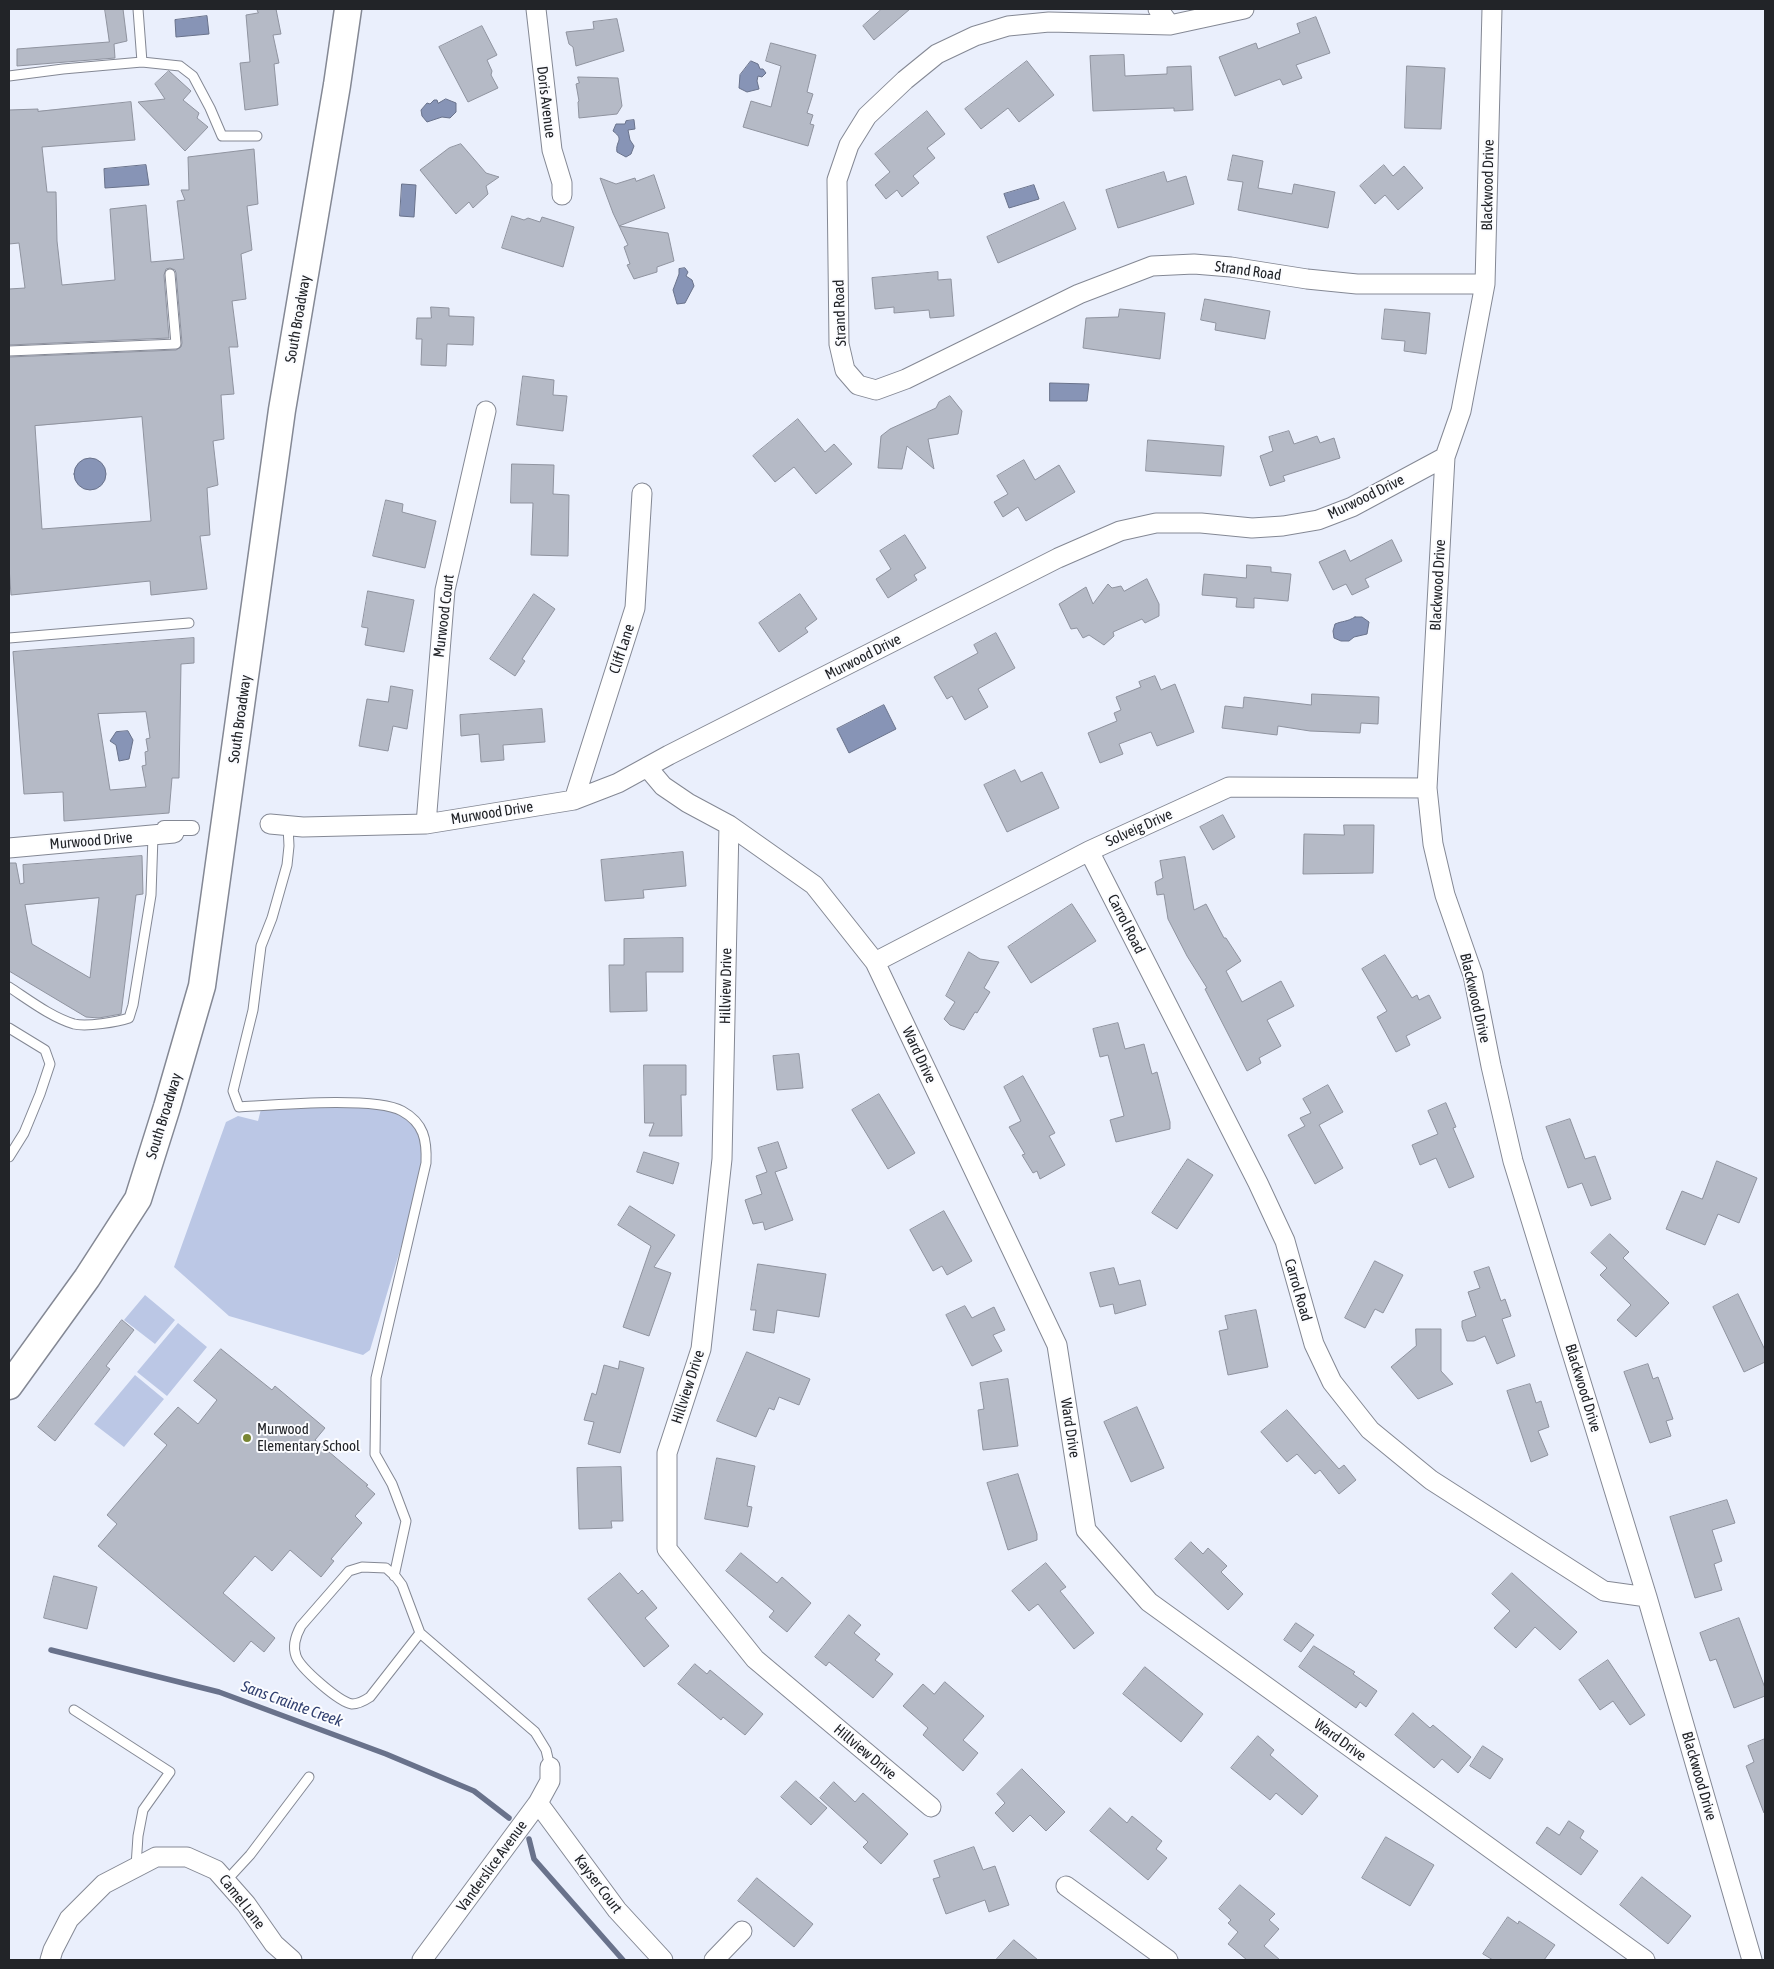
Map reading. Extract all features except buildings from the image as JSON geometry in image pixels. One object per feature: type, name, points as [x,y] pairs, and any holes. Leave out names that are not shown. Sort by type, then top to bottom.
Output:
[{"type":"main road","name":"South Broadway","points":[[9,1386],[87,1278],[138,1199],[202,986],[282,410],[348,9]]},
{"type":"street","name":"Doris Avenue","points":[[536,9],[552,150],[562,183],[562,195]]},
{"type":"street","points":[[1158,9],[1170,25]]},
{"type":"street","name":"Strand Road","points":[[1244,9],[1170,25],[1049,22],[1008,26],[975,36],[937,54],[905,80],[867,116],[849,145],[837,180],[839,344],[845,370],[858,385],[876,390],[906,379],[1079,294],[1152,266],[1194,264],[1231,266],[1307,279],[1357,284],[1485,284]]},
{"type":"street","name":"Blackwood Drive","points":[[1492,9],[1485,284],[1461,410],[1445,457],[1427,788],[1433,844],[1444,895],[1473,975],[1491,1066],[1514,1161],[1647,1597],[1752,1960]]},
{"type":"street","name":"Murwood Court","points":[[426,824],[445,590],[486,412]]},
{"type":"street","name":"Murwood Drive","points":[[279,825],[302,827],[426,824],[574,800],[618,783],[1058,558],[1120,531],[1156,523],[1201,523],[1252,528],[1283,526],[1318,520],[1352,507],[1445,457]]},
{"type":"street","name":"Cliff Lane","points":[[574,800],[636,608],[642,493]]},
{"type":"street","name":"Ward Drive","points":[[647,767],[663,786],[688,804],[729,825],[814,885],[875,962],[1057,1345],[1086,1530],[1149,1602],[1645,1960]]},
{"type":"street","name":"Solveig Drive","points":[[875,962],[1089,851],[1229,787],[1427,788]]},
{"type":"street","name":"Hillview Drive","points":[[729,825],[722,1160],[702,1349],[667,1453],[667,1549],[756,1659],[931,1807]]},
{"type":"street","points":[[9,839],[183,830]]},
{"type":"street","name":"Murwood Drive","points":[[9,848],[153,836],[183,830]]},
{"type":"street","name":"Carrol Road","points":[[1089,851],[1258,1183],[1285,1241],[1314,1344],[1332,1382],[1370,1430],[1431,1480],[1604,1591],[1647,1597]]},
{"type":"street","name":"Vanderslice Avenue","points":[[422,1960],[538,1803],[550,1781],[550,1767]]},
{"type":"street","name":"Kayser Court","points":[[538,1803],[617,1910],[663,1960]]},
{"type":"street","name":"Camel Lane","points":[[50,1960],[69,1919],[104,1884],[156,1857],[188,1857],[216,1870],[246,1904],[274,1944],[292,1960]]},
{"type":"street","points":[[1066,1886],[1168,1960]]},
{"type":"street","points":[[714,1960],[742,1931]]},
{"type":"lane","points":[[138,9],[142,62]]},
{"type":"lane","points":[[9,76],[142,62],[180,66],[193,76],[222,136],[257,136]]},
{"type":"lane","points":[[9,351],[176,344],[170,274]]},
{"type":"lane","points":[[9,638],[189,623]]},
{"type":"lane","points":[[279,825],[289,846],[287,865],[272,918],[261,946],[253,1010],[233,1091],[239,1106],[306,1103],[361,1103],[393,1106],[417,1123],[424,1135],[426,1145],[426,1163],[376,1378],[375,1454],[392,1484],[406,1520],[394,1576]]},
{"type":"lane","points":[[9,987],[53,1014],[76,1024],[117,1022],[129,1018],[133,1005],[151,896],[153,836]]},
{"type":"lane","points":[[9,1028],[46,1050],[50,1064],[24,1133],[9,1157]]},
{"type":"lane","points":[[420,1633],[370,1697],[360,1703],[351,1704],[342,1701],[318,1682],[296,1658],[294,1647],[295,1636],[301,1626],[350,1571],[374,1566],[386,1568],[402,1585],[420,1633],[535,1732],[546,1750],[550,1767]]},
{"type":"lane","points":[[74,1710],[170,1772],[143,1810],[138,1836],[136,1867]]},
{"type":"lane","points":[[226,1882],[250,1855],[309,1777]]},
{"type":"shaded area","points":[[207,16],[209,34],[176,37],[175,20]]},
{"type":"shaded area","points":[[751,61],[758,64],[760,69],[763,69],[766,73],[762,77],[758,76],[759,89],[747,92],[739,88],[740,75]]},
{"type":"shaded area","points":[[446,99],[456,103],[456,112],[450,118],[442,117],[427,122],[422,116],[421,110],[427,103],[430,104],[437,100],[438,103]]},
{"type":"shaded area","points":[[634,120],[635,129],[628,130],[630,140],[634,146],[631,154],[626,157],[617,152],[619,139],[613,131],[616,124],[625,124],[626,121]]},
{"type":"shaded area","points":[[146,165],[149,185],[105,188],[104,169]]},
{"type":"shaded area","points":[[402,184],[416,185],[414,217],[400,216]]},
{"type":"shaded area","points":[[1034,185],[1039,199],[1009,208],[1004,194]]},
{"type":"shaded area","points":[[685,268],[688,272],[686,276],[692,280],[694,286],[685,303],[677,304],[673,290],[679,269]]},
{"type":"shaded area","points":[[1050,383],[1089,384],[1087,401],[1050,401]]},
{"type":"shaded area","points":[[90,458],[96,459],[101,463],[105,468],[105,480],[101,485],[96,489],[90,490],[84,489],[79,485],[75,480],[74,474],[75,468],[79,463],[84,459]]},
{"type":"shaded area","points":[[1355,617],[1362,617],[1369,622],[1367,634],[1354,637],[1349,641],[1341,641],[1334,638],[1335,624]]},
{"type":"shaded area","points":[[884,705],[896,729],[849,753],[837,729]]},
{"type":"shaded area","points":[[128,731],[133,740],[129,759],[119,761],[116,745],[110,741],[116,732]]},
{"type":"shaded area","points":[[350,1102],[386,1104],[416,1123],[424,1155],[413,1207],[370,1350],[363,1355],[229,1316],[174,1267],[226,1122],[238,1116],[258,1121],[261,1109]]},
{"type":"shaded area","points":[[145,1295],[175,1320],[155,1344],[124,1320]]},
{"type":"shaded area","points":[[178,1323],[207,1347],[167,1396],[137,1372]]},
{"type":"shaded area","points":[[135,1375],[164,1399],[124,1447],[94,1424]]},
{"type":"waterway","name":"Sans Crainte Creek","points":[[51,1650],[219,1692],[386,1754],[474,1791],[509,1818]]},
{"type":"waterway","name":"Sans Crainte Creek","points":[[529,1839],[534,1859],[623,1960]]},
{"type":"place","name":"Murwood Elementary School","points":[[247,1438]]}]
